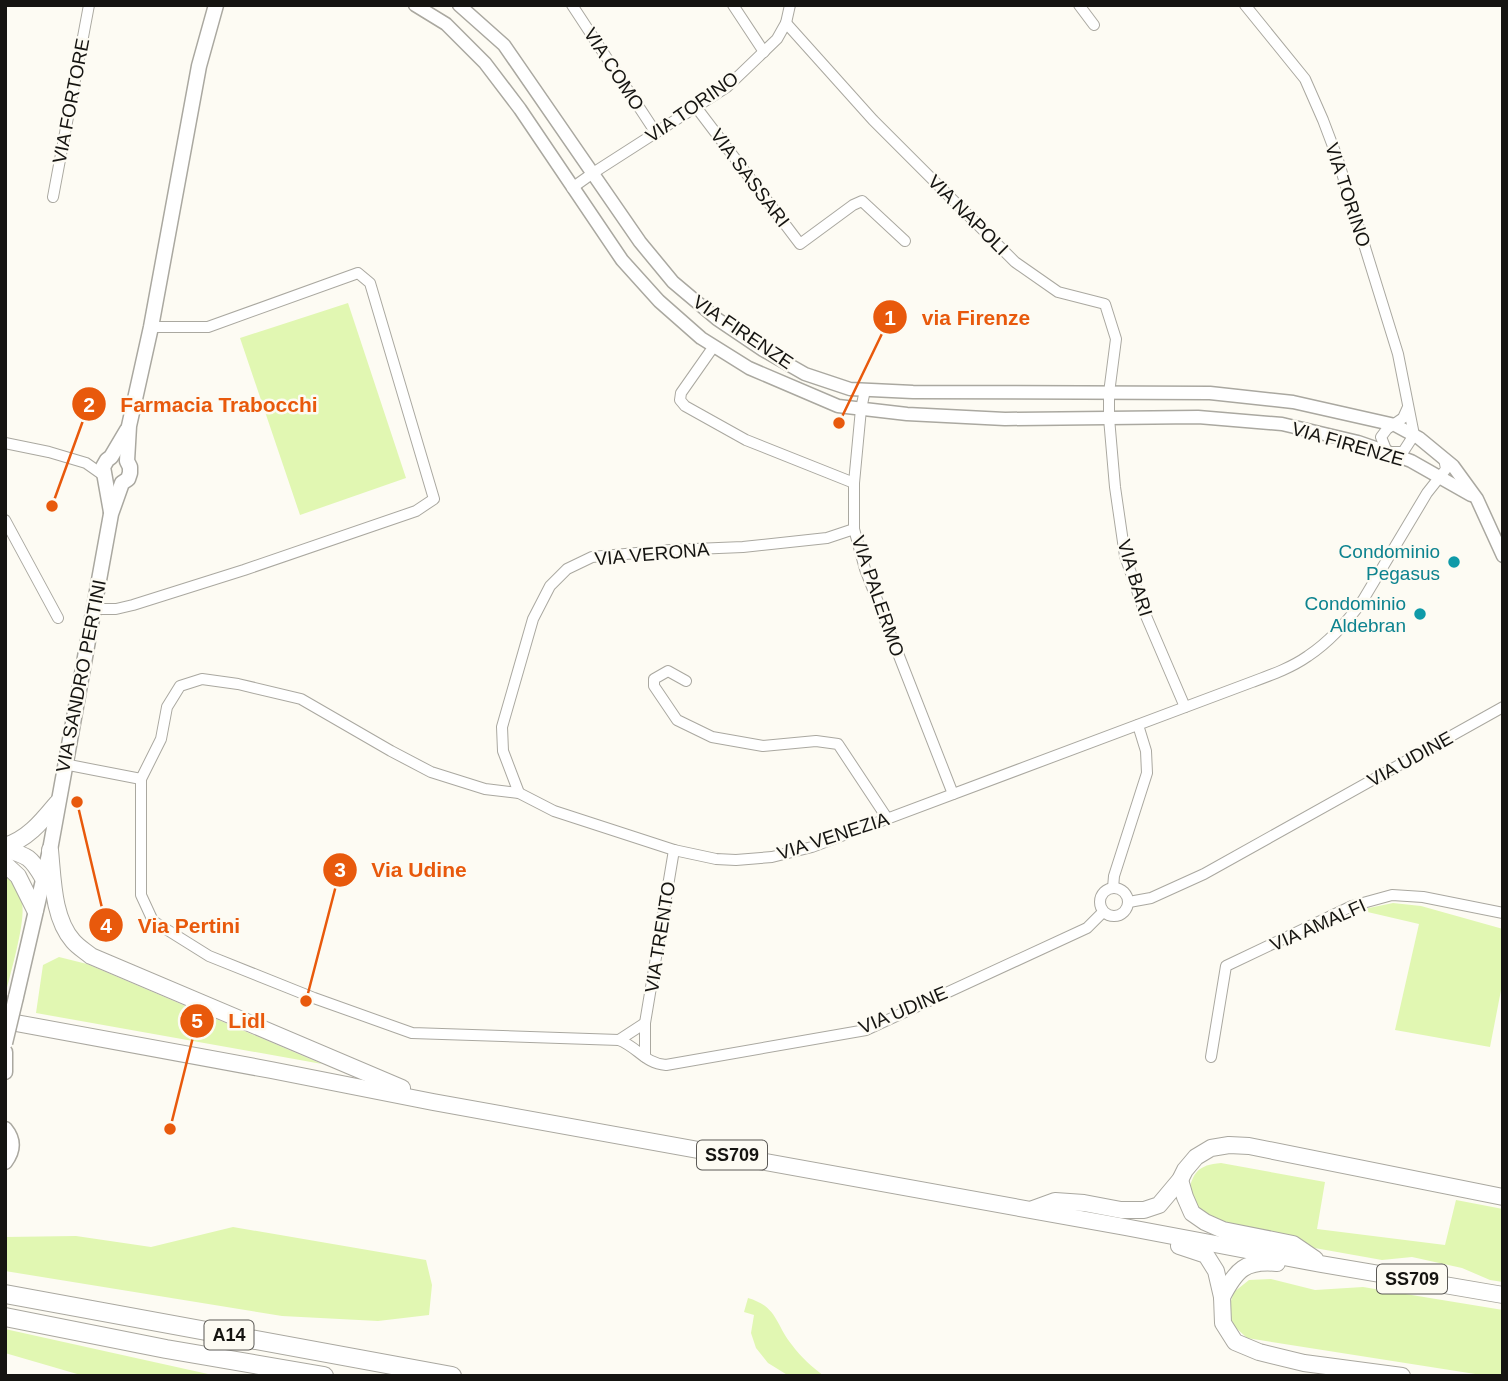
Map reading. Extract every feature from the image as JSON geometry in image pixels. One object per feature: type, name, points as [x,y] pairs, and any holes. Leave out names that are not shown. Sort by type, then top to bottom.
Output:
[{"type":"highway","points":[[5,848],[38,826],[57,803]]},
{"type":"highway","points":[[5,848],[25,855],[34,862],[43,878]]},
{"type":"highway","points":[[50,850],[61,920],[73,941],[91,956],[433,1102]]},
{"type":"highway","points":[[5,864],[18,876],[35,910]]},
{"type":"highway","name":"SS709","points":[[5,1021],[433,1102],[1503,1295]]},
{"type":"highway","points":[[1031,1210],[1055,1201],[1084,1203],[1107,1209],[1144,1210],[1159,1205],[1181,1180],[1185,1170],[1196,1157],[1211,1148],[1229,1145],[1249,1146],[1503,1197]]},
{"type":"highway","points":[[1181,1180],[1192,1213],[1205,1222],[1223,1230],[1293,1244],[1321,1264]]},
{"type":"highway","points":[[1125,1227],[1146,1240],[1187,1247],[1206,1255],[1216,1271],[1222,1297],[1223,1322],[1235,1342],[1259,1352],[1304,1363],[1402,1376]]},
{"type":"highway","points":[[1222,1297],[1231,1279],[1245,1265],[1264,1262],[1321,1264]]},
{"type":"highway","name":"A14","points":[[5,1294],[452,1376]]},
{"type":"highway","name":"A14","points":[[5,1317],[166,1349],[324,1376]]},
{"type":"main road","name":"VIA SANDRO PERTINI","points":[[5,1043],[50,850],[111,514],[122,483],[128,479],[130,473],[127,461],[130,426],[199,66],[216,5]]},
{"type":"main road","name":"VIA SANDRO PERTINI","points":[[111,514],[103,467],[130,426]]},
{"type":"main road","points":[[109,458],[122,457],[127,461]]},
{"type":"main road","points":[[105,478],[117,485],[122,483]]},
{"type":"main road","points":[[5,1052],[5,1072]]},
{"type":"main road","points":[[5,1129],[10,1135],[12,1149],[5,1162]]},
{"type":"street","name":"VIA FORTORE","points":[[53,197],[89,5]]},
{"type":"street","name":"VIA FIRENZE","points":[[415,5],[446,24],[485,62],[622,260],[659,301],[701,338],[749,368],[838,406],[906,414],[1005,419],[1198,417],[1282,425],[1358,442],[1411,461],[1477,499]]},
{"type":"street","name":"VIA FIRENZE","points":[[459,5],[504,45],[640,242],[673,282],[717,320],[805,374],[850,389],[865,390],[1109,396],[1210,393],[1281,401],[1395,425],[1444,457],[1477,499]]},
{"type":"street","name":"VIA COMO","points":[[572,5],[656,133]]},
{"type":"street","points":[[733,5],[764,52]]},
{"type":"street","name":"VIA TORINO","points":[[572,188],[727,87],[777,39],[786,23],[790,5]]},
{"type":"street","points":[[1079,5],[1094,25]]},
{"type":"street","name":"VIA TORINO","points":[[1245,5],[1305,79],[1323,120],[1398,354],[1414,435]]},
{"type":"street","name":"VIA NAPOLI","points":[[786,23],[873,120],[1014,262],[1058,292],[1105,304],[1116,339],[1109,396]]},
{"type":"street","name":"VIA SASSARI","points":[[696,107],[800,244],[862,201],[905,241]]},
{"type":"street","points":[[93,609],[133,606],[416,511],[434,499],[370,283],[358,273],[208,327],[151,327]]},
{"type":"street","points":[[714,346],[681,393],[680,400],[684,406],[746,440],[854,483]]},
{"type":"street","name":"VIA PALERMO","points":[[865,390],[854,483],[854,529],[865,569],[953,794]]},
{"type":"street","name":"VIA BARI","points":[[1109,396],[1115,487],[1125,556],[1146,616],[1185,707]]},
{"type":"street","points":[[1408,407],[1403,418],[1387,429],[1381,437],[1387,452],[1403,452],[1414,435]]},
{"type":"street","points":[[5,443],[86,463],[105,478]]},
{"type":"street","name":"VIA VENEZIA","points":[[141,779],[161,739],[167,707],[180,686],[202,679],[238,684],[301,699],[431,772],[485,789],[519,793],[554,811],[674,850],[716,859],[736,860],[763,858],[812,847],[1252,682],[1308,657],[1352,615],[1363,600],[1427,493],[1446,469],[1444,457]]},
{"type":"street","points":[[86,463],[109,458]]},
{"type":"street","points":[[1477,499],[1503,556]]},
{"type":"street","points":[[5,520],[58,618]]},
{"type":"street","name":"VIA VERONA","points":[[519,793],[503,751],[502,727],[533,619],[550,586],[567,569],[592,557],[815,540],[854,529]]},
{"type":"street","points":[[686,681],[668,671],[654,679],[654,686],[677,720],[712,737],[763,746],[816,741],[838,744],[887,818]]},
{"type":"street","name":"VIA UDINE","points":[[1138,725],[1146,751],[1147,773],[1114,876],[1113,888],[1104,891],[1100,899],[1101,908],[1107,915],[1117,916],[1125,912],[1129,902],[1151,898],[1204,874],[1503,707]]},
{"type":"street","points":[[64,764],[141,779],[141,895],[153,921],[209,956],[412,1033],[619,1040],[645,1023]]},
{"type":"street","name":"VIA TRENTO","points":[[645,1023],[674,850]]},
{"type":"street","points":[[1113,888],[1124,891],[1129,902]]},
{"type":"street","name":"VIA AMALFI","points":[[1211,1057],[1226,966],[1352,906],[1392,895],[1423,897],[1503,913]]},
{"type":"street","name":"VIA UDINE","points":[[619,1040],[656,1064],[666,1065],[866,1030],[1087,929],[1103,912]]},
{"type":"street","points":[[645,1023],[645,1057]]},
{"type":"green space","points":[[348,303],[406,478],[300,515],[240,338]]},
{"type":"green space","points":[[5,874],[19,895],[23,912],[5,996]]},
{"type":"green space","points":[[1393,903],[1421,906],[1503,929],[1503,980],[1490,1047],[1395,1030],[1419,924],[1359,910]]},
{"type":"green space","points":[[59,957],[87,964],[322,1064],[36,1013],[43,965]]},
{"type":"green space","points":[[1221,1163],[1325,1182],[1317,1229],[1445,1245],[1456,1200],[1503,1209],[1503,1282],[1490,1280],[1462,1268],[1412,1257],[1382,1260],[1309,1247],[1218,1224],[1203,1216],[1188,1194],[1198,1171]]},
{"type":"green space","points":[[233,1227],[426,1260],[432,1285],[429,1315],[378,1321],[282,1316],[5,1271],[5,1237],[76,1236],[151,1247]]},
{"type":"green space","points":[[1271,1279],[1315,1290],[1363,1287],[1503,1310],[1503,1376],[1488,1376],[1247,1338],[1234,1326],[1228,1310],[1234,1292],[1249,1280]]},
{"type":"green space","points":[[748,1298],[771,1311],[795,1349],[824,1376],[789,1376],[768,1363],[756,1348],[751,1333],[754,1315],[744,1312]]},
{"type":"green space","points":[[5,1329],[217,1376],[84,1376],[5,1353]]},
{"type":"place","name":"via Firenze","points":[[839,423]]},
{"type":"place","name":"Farmacia Trabocchi","points":[[52,506]]},
{"type":"place","name":"Condominio Pegasus","points":[[1454,562]]},
{"type":"place","name":"Condominio Aldebran","points":[[1420,614]]},
{"type":"place","name":"Via Pertini","points":[[77,802]]},
{"type":"place","name":"Via Udine","points":[[306,1001]]},
{"type":"place","name":"Lidl","points":[[170,1129]]}]
